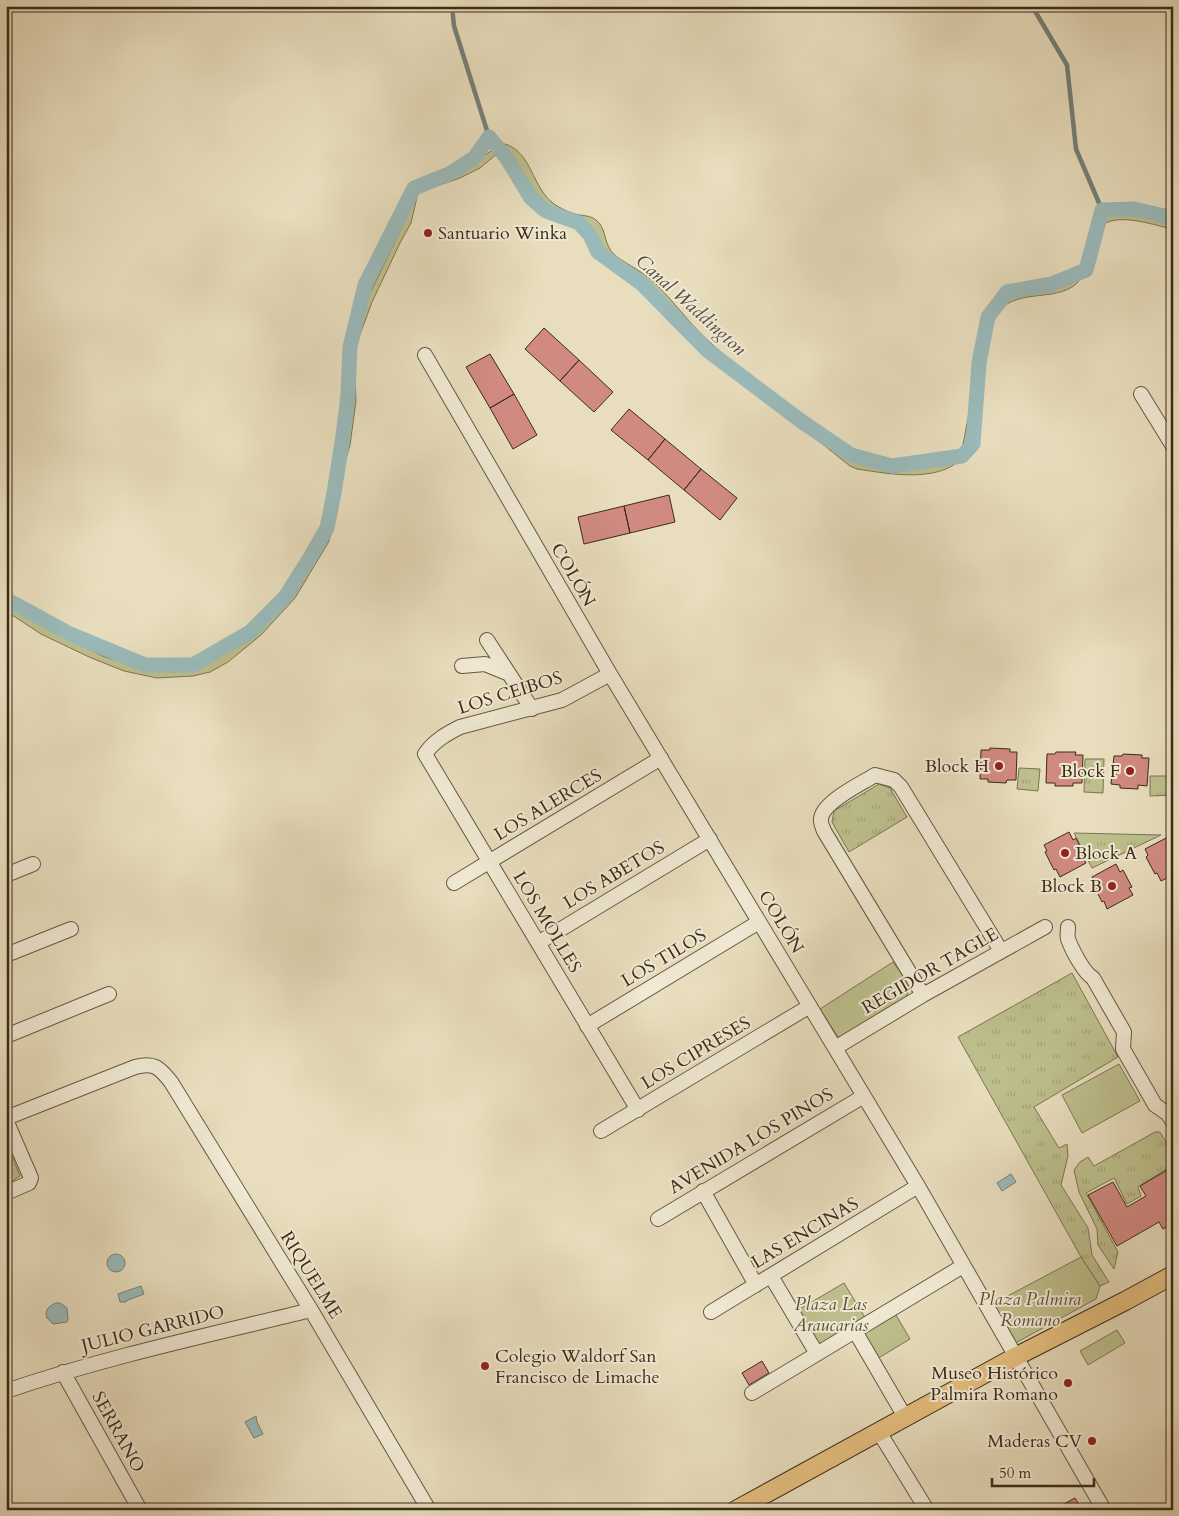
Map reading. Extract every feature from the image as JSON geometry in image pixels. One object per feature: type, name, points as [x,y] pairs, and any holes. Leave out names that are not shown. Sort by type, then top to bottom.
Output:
[{"type":"main road","points":[[747,1507],[878,1432],[1017,1356],[1125,1302],[1173,1275]]},
{"type":"street","name":"COLÓN","points":[[425,355],[610,674],[918,1186],[1104,1510]]},
{"type":"street","points":[[1141,394],[1173,446]]},
{"type":"street","points":[[487,640],[532,710]]},
{"type":"street","points":[[462,666],[484,664],[507,673]]},
{"type":"street","name":"LOS CEIBOS","points":[[425,754],[432,744],[445,734],[460,727],[486,719],[532,710],[562,700],[610,674]]},
{"type":"street","name":"LOS MOLLES","points":[[425,754],[638,1110]]},
{"type":"street","name":"LOS ALERCES","points":[[454,883],[662,758]]},
{"type":"street","points":[[922,995],[824,831],[820,820],[830,803],[875,775],[894,780],[901,787],[1001,951]]},
{"type":"street","name":"LOS ABETOS","points":[[538,943],[710,839]]},
{"type":"street","points":[[6,875],[33,864]]},
{"type":"street","name":"LOS TILOS","points":[[587,1026],[759,922]]},
{"type":"street","name":"REGIDOR TAGLE","points":[[835,1048],[922,995],[1045,927]]},
{"type":"street","points":[[1068,927],[1067,938],[1087,975],[1093,978],[1124,1032],[1123,1049],[1155,1105],[1168,1114],[1173,1122]]},
{"type":"street","points":[[6,955],[71,929]]},
{"type":"street","points":[[6,1036],[109,994]]},
{"type":"street","name":"LOS CIPRESES","points":[[601,1132],[810,1006]]},
{"type":"street","name":"RIQUELME","points":[[6,1119],[135,1067],[145,1064],[154,1065],[172,1082],[311,1310],[429,1510]]},
{"type":"street","name":"AVENIDA LOS PINOS","points":[[658,1219],[864,1096]]},
{"type":"street","points":[[6,1119],[31,1178],[29,1183],[6,1193]]},
{"type":"street","name":"LAS ENCINAS","points":[[711,1312],[918,1186]]},
{"type":"street","points":[[703,1191],[756,1285]]},
{"type":"street","points":[[752,1393],[963,1266]]},
{"type":"street","points":[[771,1276],[817,1354]]},
{"type":"street","name":"JULIO GARRIDO","points":[[6,1391],[63,1372],[160,1345],[311,1310]]},
{"type":"street","points":[[854,1331],[905,1417]]},
{"type":"street","name":"SERRANO","points":[[63,1372],[140,1510]]},
{"type":"street","points":[[878,1432],[927,1510]]},
{"type":"green space","points":[[505,144],[521,154],[541,189],[554,204],[564,210],[596,220],[602,228],[612,252],[651,280],[705,338],[746,374],[848,457],[870,464],[899,468],[941,465],[954,459],[962,450],[986,323],[993,309],[1003,300],[1013,294],[1050,288],[1073,278],[1078,273],[1085,259],[1092,228],[1103,213],[1122,212],[1173,221],[1173,227],[1168,228],[1133,220],[1115,220],[1107,223],[1101,227],[1088,268],[1080,280],[1072,287],[1062,292],[1017,299],[1007,304],[998,312],[992,324],[967,452],[957,462],[945,469],[931,473],[901,475],[857,469],[850,466],[734,374],[706,348],[641,279],[603,254],[593,229],[585,225],[571,223],[552,211],[534,192],[513,158],[503,151],[480,168],[460,178],[440,185],[424,187],[418,193],[411,223],[372,302],[354,351],[356,401],[350,445],[344,466],[333,529],[328,543],[295,598],[261,635],[228,662],[210,672],[193,676],[157,678],[124,671],[89,657],[41,634],[6,611],[6,602],[53,632],[105,657],[148,670],[174,672],[212,662],[228,651],[266,617],[303,572],[322,539],[347,428],[350,344],[359,316],[402,227],[408,209],[410,190],[418,181],[448,175],[464,169]]},
{"type":"green space","points":[[1085,759],[1104,759],[1103,793],[1084,792]]},
{"type":"green space","points":[[1019,768],[1040,769],[1038,791],[1017,789]]},
{"type":"green space","points":[[1150,776],[1173,776],[1173,795],[1150,796]]},
{"type":"green space","points":[[879,784],[890,788],[907,817],[849,852],[832,822],[834,811]]},
{"type":"green space","points":[[1074,833],[1161,835],[1092,868]]},
{"type":"green space","points":[[893,962],[906,981],[908,990],[904,1000],[842,1038],[838,1037],[820,1009]]},
{"type":"green space","points":[[1072,973],[1118,1057],[1034,1107],[1059,1148],[1067,1144],[1068,1156],[1061,1185],[1088,1228],[1092,1255],[1109,1282],[1100,1286],[1081,1257],[958,1037]]},
{"type":"green space","points":[[1119,1064],[1140,1101],[1082,1133],[1062,1095]]},
{"type":"green space","points":[[1155,1132],[1160,1132],[1173,1154],[1173,1172],[1170,1167],[1138,1187],[1141,1196],[1127,1204],[1114,1178],[1086,1193],[1118,1252],[1114,1269],[1098,1245],[1097,1229],[1079,1192],[1074,1170],[1080,1162],[1088,1157],[1094,1166]]},
{"type":"green space","points":[[6,1141],[20,1176],[11,1182],[6,1172]]},
{"type":"green space","name":"Plaza Palmira Romano","points":[[1081,1257],[1100,1286],[1096,1299],[1010,1346],[987,1307]]},
{"type":"green space","name":"Plaza Las Araucarias","points":[[844,1283],[872,1329],[896,1315],[910,1339],[877,1359],[856,1324],[819,1345],[798,1310]]},
{"type":"green space","points":[[1117,1330],[1125,1343],[1088,1365],[1080,1351]]},
{"type":"water","points":[[1011,1174],[1016,1182],[1002,1191],[997,1183]]},
{"type":"water","points":[[116,1254],[122,1257],[125,1263],[122,1269],[116,1272],[110,1269],[107,1263],[110,1257]]},
{"type":"water","points":[[141,1286],[144,1294],[126,1302],[120,1302],[118,1294]]},
{"type":"water","points":[[56,1303],[60,1303],[67,1308],[67,1322],[53,1324],[47,1318],[46,1313],[48,1309]]},
{"type":"water","points":[[256,1416],[263,1434],[254,1438],[245,1422]]},
{"type":"building","points":[[544,328],[579,360],[560,381],[525,349]]},
{"type":"building","points":[[490,354],[514,394],[490,408],[466,367]]},
{"type":"building","points":[[579,360],[613,392],[594,412],[560,381]]},
{"type":"building","points":[[514,394],[537,435],[513,449],[490,408]]},
{"type":"building","points":[[629,409],[665,439],[648,460],[611,430]]},
{"type":"building","points":[[665,439],[701,469],[684,490],[648,460]]},
{"type":"building","points":[[701,469],[737,498],[720,520],[684,490]]},
{"type":"building","points":[[669,495],[675,522],[630,533],[624,506]]},
{"type":"building","points":[[624,506],[630,533],[584,544],[578,517]]},
{"type":"building","name":"Block H","points":[[990,748],[1010,749],[1010,752],[1017,752],[1016,780],[1007,780],[1006,783],[988,782],[988,779],[980,779],[981,750],[990,750]]},
{"type":"building","points":[[1056,752],[1076,752],[1075,755],[1083,755],[1082,783],[1073,783],[1073,786],[1055,786],[1055,783],[1046,783],[1047,754],[1055,754]]},
{"type":"building","name":"Block F","points":[[1123,754],[1142,755],[1142,758],[1149,758],[1147,786],[1138,785],[1138,789],[1120,788],[1120,785],[1111,784],[1114,756],[1122,756]]},
{"type":"building","name":"Block A","points":[[1069,832],[1073,840],[1076,838],[1086,863],[1060,877],[1056,869],[1054,870],[1045,852],[1047,851],[1044,845]]},
{"type":"building","points":[[1170,836],[1173,842],[1173,875],[1161,881],[1146,857],[1148,855],[1145,849]]},
{"type":"building","name":"Block B","points":[[1116,864],[1120,872],[1123,870],[1132,887],[1129,888],[1133,895],[1107,909],[1093,884],[1095,883],[1092,877]]},
{"type":"building","points":[[1169,1169],[1173,1175],[1173,1223],[1163,1229],[1159,1222],[1117,1246],[1088,1195],[1113,1182],[1127,1207],[1146,1196],[1140,1186]]},
{"type":"building","points":[[762,1361],[769,1373],[749,1385],[742,1373]]},
{"type":"building","points":[[1075,1498],[1082,1510],[1053,1510]]},
{"type":"waterway","points":[[452,6],[454,26],[489,137]]},
{"type":"waterway","points":[[1032,6],[1067,65],[1076,149],[1102,210]]},
{"type":"waterway","name":"Canal Waddington","points":[[6,599],[70,634],[145,665],[193,665],[250,632],[285,597],[327,528],[343,436],[348,395],[350,347],[365,285],[414,188],[449,174],[474,158],[489,137],[506,157],[531,198],[546,211],[579,223],[590,235],[598,252],[642,284],[707,350],[801,421],[851,455],[892,466],[962,456],[973,444],[979,363],[988,317],[1007,292],[1052,284],[1086,270],[1102,210],[1134,209],[1173,218]]},
{"type":"place","name":"Santuario Winka","points":[[428,233]]},
{"type":"place","name":"Block H","points":[[999,766]]},
{"type":"place","name":"Block F","points":[[1130,771]]},
{"type":"place","name":"Block A","points":[[1065,853]]},
{"type":"place","name":"Block B","points":[[1112,886]]},
{"type":"place","name":"Colegio Waldorf San Francisco de Limache","points":[[485,1366]]},
{"type":"place","name":"Museo Histórico Palmira Romano","points":[[1068,1383]]},
{"type":"place","name":"Maderas CV","points":[[1092,1441]]}]
